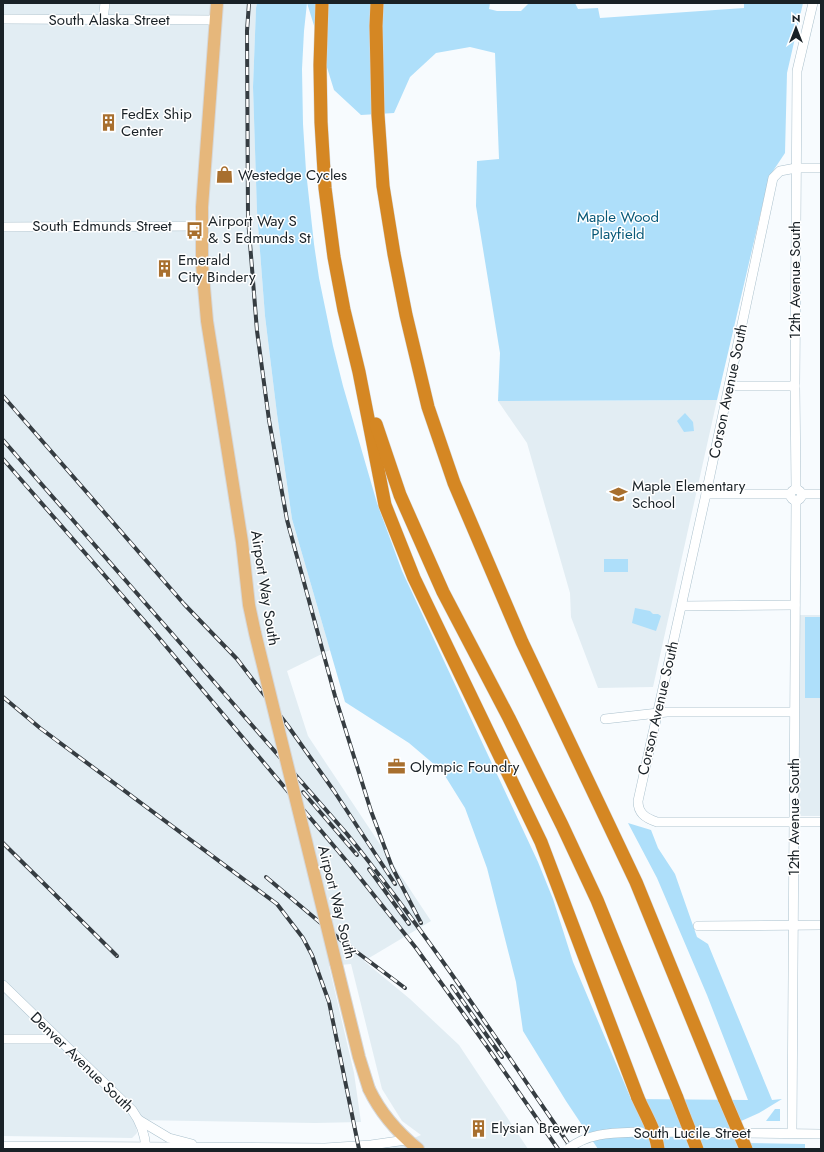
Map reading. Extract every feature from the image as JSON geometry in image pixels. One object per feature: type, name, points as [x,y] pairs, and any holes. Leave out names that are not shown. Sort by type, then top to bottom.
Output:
[{"type":"highway","points":[[322,3],[320,66],[321,122],[325,188],[334,257],[344,310],[359,372],[386,505],[414,578],[541,842],[638,1098],[653,1132],[658,1149]]},
{"type":"highway","points":[[377,3],[376,26],[378,115],[383,186],[406,315],[428,407],[454,483],[522,642],[636,882],[746,1149]]},
{"type":"highway","points":[[359,372],[400,495],[443,592],[513,726],[594,893],[697,1149]]},
{"type":"main road","name":"Airport Way South","points":[[217,3],[201,226],[202,270],[206,316],[242,542],[249,605],[363,1075],[369,1090],[383,1114],[406,1140],[418,1149]]},
{"type":"street","points":[[103,20],[104,3]]},
{"type":"street","name":"12th Avenue South","points":[[792,1133],[797,71],[813,3]]},
{"type":"street","name":"South Alaska Street","points":[[3,19],[216,20]]},
{"type":"street","name":"Corson Avenue South","points":[[794,822],[661,822],[651,820],[643,816],[639,808],[638,800],[656,714],[682,606],[773,178],[780,171],[796,168],[821,168]]},
{"type":"street","name":"South Edmunds Street","points":[[3,227],[201,226]]},
{"type":"street","points":[[729,386],[795,386]]},
{"type":"street","points":[[706,494],[821,494]]},
{"type":"street","points":[[682,606],[795,604]]},
{"type":"street","points":[[605,719],[667,712],[794,712]]},
{"type":"street","points":[[794,822],[821,822]]},
{"type":"street","points":[[698,926],[821,925]]},
{"type":"street","name":"Denver Avenue South","points":[[3,985],[57,1039],[132,1110],[139,1120],[145,1136],[146,1148]]},
{"type":"street","points":[[3,1039],[57,1039]]},
{"type":"street","points":[[139,1120],[170,1138],[212,1148]]},
{"type":"street","name":"South Lucile Street","points":[[568,1149],[580,1140],[594,1135],[611,1133],[821,1134]]},
{"type":"street","points":[[3,1146],[336,1148],[382,1144],[406,1140]]},
{"type":"shaded area","points":[[3,3],[257,3],[253,87],[257,212],[265,316],[292,519],[330,650],[287,671],[308,736],[431,921],[364,961],[410,999],[459,1045],[528,1149],[388,1149],[421,1135],[402,1121],[382,1089],[351,964],[329,966],[354,1073],[361,1122],[315,1123],[134,1120],[137,1133],[132,1138],[3,1136]]},
{"type":"shaded area","name":"Maple Elementary School","points":[[717,400],[653,687],[598,688],[571,617],[570,593],[527,443],[498,401]]},
{"type":"shaded area","points":[[800,615],[821,615],[821,816],[799,816]]},
{"type":"green space","points":[[257,3],[307,3],[302,69],[303,124],[306,171],[314,244],[319,278],[333,346],[377,503],[402,571],[538,862],[553,899],[573,962],[631,1099],[748,1100],[707,995],[657,878],[628,823],[651,830],[658,848],[675,874],[697,937],[708,944],[772,1100],[782,1099],[759,1113],[739,1122],[740,1143],[805,1144],[805,1149],[598,1149],[566,1101],[523,1031],[516,982],[487,868],[465,808],[442,771],[409,743],[345,702],[292,519],[277,414],[265,316],[257,212],[253,87]]},
{"type":"green space","name":"Maple Wood Playfield","points":[[307,3],[490,3],[489,9],[497,11],[521,11],[529,3],[575,3],[578,9],[598,8],[600,18],[744,8],[744,3],[803,3],[787,73],[785,153],[769,177],[717,400],[498,401],[500,353],[476,206],[477,161],[499,159],[495,53],[470,47],[436,53],[410,77],[394,113],[361,115],[334,90]]},
{"type":"green space","points":[[685,413],[693,422],[694,431],[684,432],[677,421]]},
{"type":"green space","points":[[604,559],[628,559],[628,572],[604,572]]},
{"type":"green space","points":[[635,608],[650,611],[653,614],[658,614],[661,616],[656,631],[632,623]]},
{"type":"green space","points":[[805,617],[821,617],[821,698],[805,698]]},
{"type":"green space","points":[[775,1109],[780,1109],[780,1121],[766,1121]]},
{"type":"railway","points":[[249,3],[247,31],[248,218],[257,331],[269,420],[287,520],[335,696],[371,811],[392,867],[421,923]]},
{"type":"railway","points":[[3,396],[184,604],[237,659],[288,726],[334,791],[395,884]]},
{"type":"railway","points":[[3,440],[347,834],[435,950],[572,1149]]},
{"type":"railway","points":[[3,459],[154,632],[349,864],[416,948],[558,1149]]},
{"type":"railway","points":[[3,697],[40,728],[277,904],[303,938],[312,955],[329,1002],[359,1149]]},
{"type":"railway","points":[[303,792],[357,855]]},
{"type":"railway","points":[[3,843],[117,956]]},
{"type":"railway","points":[[369,869],[409,924]]},
{"type":"railway","points":[[266,877],[342,941],[405,988]]},
{"type":"railway","points":[[452,986],[502,1057]]},
{"type":"place","name":"FedEx Ship Center","points":[[108,123]]},
{"type":"place","name":"Westedge Cycles","points":[[225,175]]},
{"type":"place","name":"Airport Way S & S Edmunds St","points":[[195,230]]},
{"type":"place","name":"Emerald City Bindery","points":[[165,269]]},
{"type":"place","name":"Maple Elementary School","points":[[619,495]]},
{"type":"place","name":"Olympic Foundry","points":[[397,767]]},
{"type":"place","name":"Elysian Brewery","points":[[478,1128]]}]
